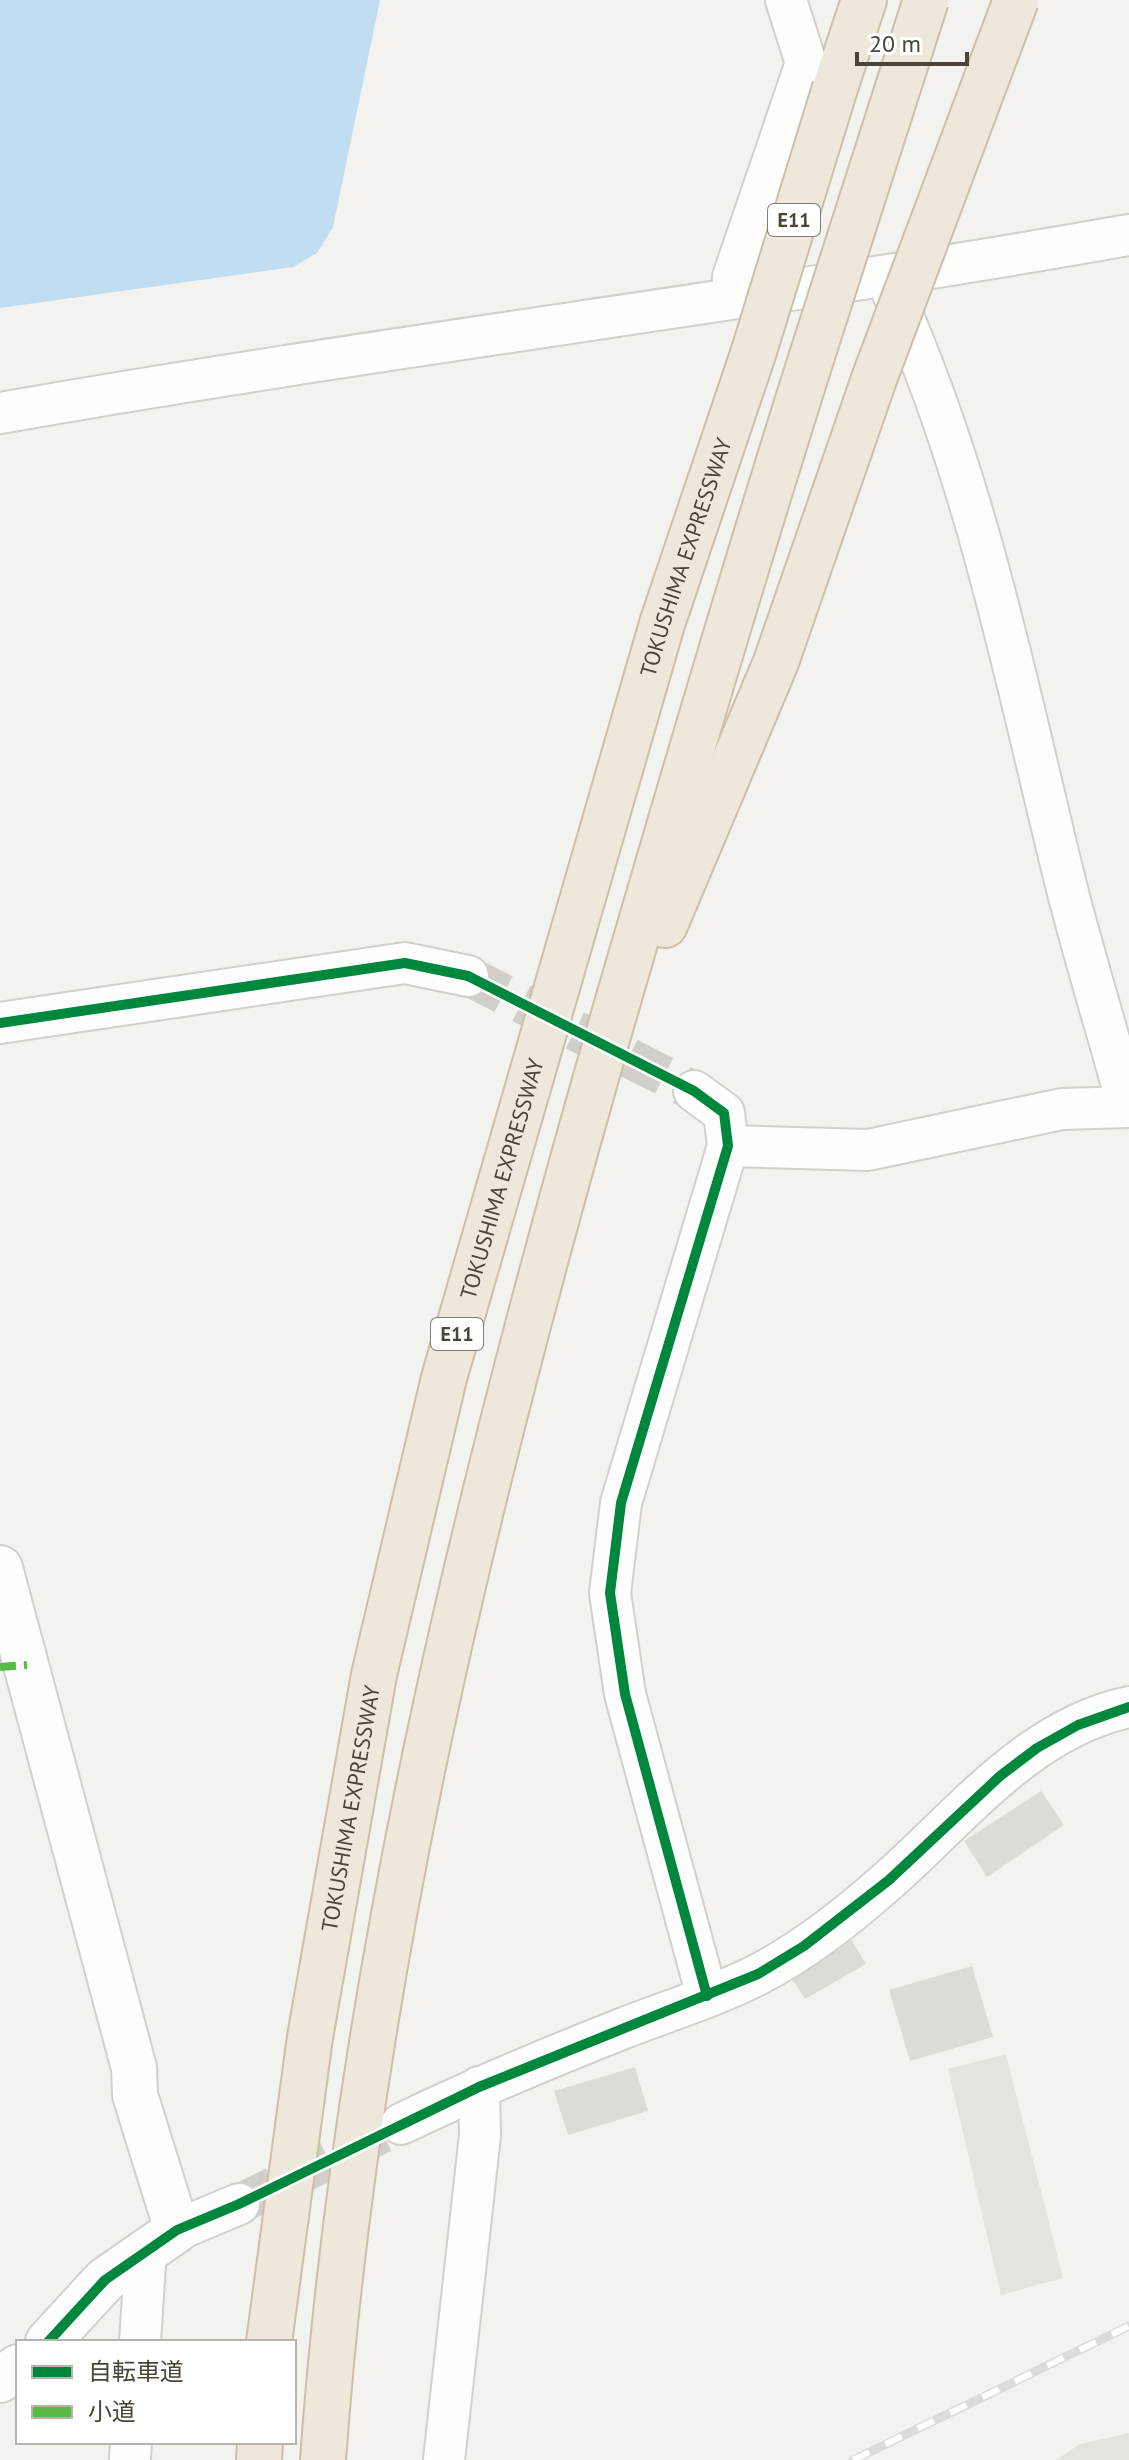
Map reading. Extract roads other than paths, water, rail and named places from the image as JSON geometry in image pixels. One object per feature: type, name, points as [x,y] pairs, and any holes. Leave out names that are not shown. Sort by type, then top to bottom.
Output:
[{"type":"highway","points":[[835,88],[856,0]]},
{"type":"highway","points":[[835,88],[864,0]]},
{"type":"highway","points":[[323,2460],[328,2388],[372,2043],[438,1681],[508,1393],[723,639],[926,0]]},
{"type":"highway","points":[[589,1104],[776,662],[874,379],[1016,0]]},
{"type":"highway","name":"TOKUSHIMA EXPRESSWAY","points":[[269,2340],[310,2037],[371,1690],[444,1378],[662,624],[754,351],[835,88]]},
{"type":"street","points":[[732,298],[733,277],[806,63],[786,0]]},
{"type":"street","points":[[0,413],[334,357],[521,333],[1129,235]]},
{"type":"street","points":[[728,1146],[868,1150],[1062,1109],[1129,1107],[1067,888],[1012,656],[960,466],[916,343],[885,276]]},
{"type":"street","points":[[0,1023],[405,963],[468,976]]},
{"type":"street","points":[[694,1091],[724,1113],[728,1146],[621,1503],[610,1593],[625,1694],[707,1996]]},
{"type":"street","points":[[0,1568],[134,2068],[135,2095],[161,2239],[140,2340]]},
{"type":"street","points":[[401,2124],[479,2087],[758,1974],[804,1946],[889,1880],[1000,1776],[1037,1748],[1078,1725],[1129,1707]]},
{"type":"street","points":[[444,2460],[480,2135],[479,2087]]},
{"type":"street","points":[[50,2340],[105,2280],[161,2239],[239,2204]]},
{"type":"water","points":[[0,0],[380,0],[333,227],[317,253],[293,267],[0,308]]},
{"type":"tunnel","points":[[468,976],[694,1091]]},
{"type":"tunnel","points":[[239,2204],[401,2124]]},
{"type":"railway","points":[[853,2460],[1129,2326]]}]
